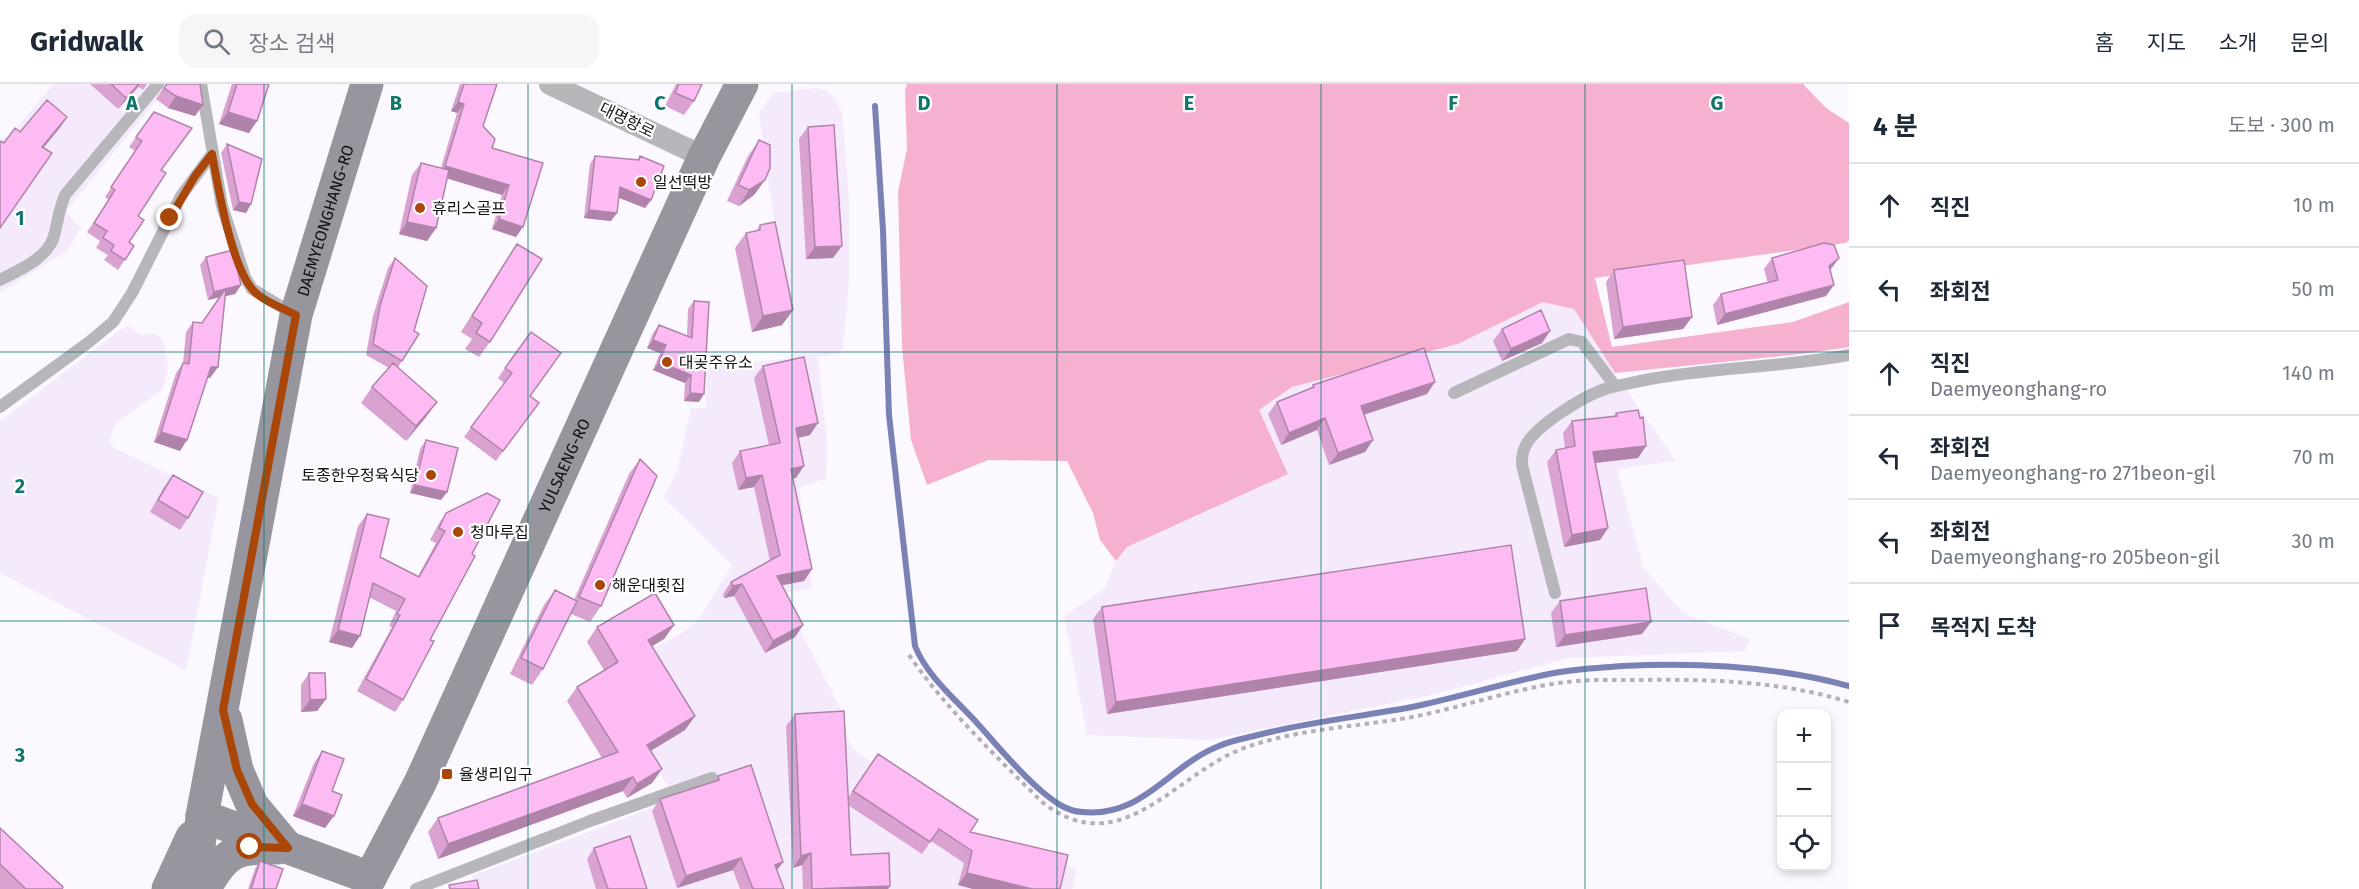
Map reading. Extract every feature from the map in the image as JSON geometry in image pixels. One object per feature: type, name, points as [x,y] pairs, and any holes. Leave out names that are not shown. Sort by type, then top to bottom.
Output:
[{"type":"street","name":"DAEMYEONGHANG-RO","points":[[195,889],[202,816],[296,315],[367,84]]},
{"type":"street","name":"대명항로","points":[[550,84],[704,157]]},
{"type":"street","name":"YULSAENG-RO","points":[[368,885],[420,783],[704,157],[742,84]]},
{"type":"street","points":[[223,710],[237,770],[248,796],[261,818],[288,848]]},
{"type":"street","name":"DAEMYEONGHANG-RO","points":[[168,889],[202,816]]},
{"type":"street","points":[[202,816],[288,848],[368,885]]},
{"type":"street","points":[[204,889],[224,860],[236,852],[250,847],[288,848]]},
{"type":"lane","points":[[0,280],[44,254],[51,244],[59,207],[65,195],[158,84]]},
{"type":"lane","points":[[201,84],[222,206],[245,277],[252,289],[296,315]]},
{"type":"lane","points":[[0,407],[113,322],[132,293],[182,196],[212,154]]},
{"type":"lane","points":[[1454,393],[1569,339],[1582,342],[1615,386]]},
{"type":"lane","points":[[1554,593],[1522,465],[1524,448],[1534,434],[1550,419],[1604,389],[1615,386],[1682,372],[1823,360],[1849,355]]},
{"type":"lane","points":[[416,889],[590,821],[712,778]]},
{"type":"path","points":[[909,655],[923,675],[955,711],[1042,802],[1058,814],[1072,820],[1098,822],[1134,816],[1148,809],[1211,763],[1248,746],[1295,733],[1408,717],[1552,684],[1583,680],[1694,679],[1799,689],[1849,702]]},
{"type":"shaded area","points":[[53,84],[170,84],[66,211],[80,229],[67,251],[0,293],[0,140],[13,132]]},
{"type":"shaded area","points":[[907,84],[1803,84],[1826,108],[1849,123],[1849,240],[1846,243],[1595,278],[1612,347],[1793,322],[1849,302],[1849,347],[1615,373],[1574,309],[1543,302],[1458,344],[1292,387],[1259,410],[1288,474],[1127,547],[1116,561],[1100,540],[1093,513],[1067,461],[988,460],[927,485],[911,440],[902,347],[898,192],[907,149],[905,90]]},
{"type":"shaded area","points":[[816,88],[826,90],[835,99],[842,113],[849,199],[849,283],[843,347],[838,354],[818,357],[827,443],[826,479],[799,487],[812,588],[781,594],[844,715],[848,740],[854,750],[982,835],[978,845],[1077,868],[1072,889],[474,889],[472,876],[675,799],[604,678],[686,630],[700,618],[732,565],[664,498],[678,469],[691,408],[706,408],[707,366],[793,358],[759,113],[773,93]]},
{"type":"shaded area","points":[[1544,302],[1574,309],[1676,461],[1617,469],[1643,567],[1684,614],[1750,639],[1745,651],[1568,658],[1432,695],[1209,740],[1087,735],[1064,616],[1105,588],[1116,561],[1127,547],[1288,474],[1259,410],[1292,387],[1458,344]]},
{"type":"shaded area","points":[[127,325],[141,335],[153,333],[161,337],[168,367],[166,381],[161,391],[119,421],[109,441],[114,448],[219,498],[186,670],[0,573],[0,421]]},
{"type":"building","points":[[111,84],[139,84],[126,98]]},
{"type":"building","points":[[167,84],[200,84],[203,105],[176,96],[164,88]]},
{"type":"building","points":[[237,84],[269,84],[257,121],[228,112]]},
{"type":"building","points":[[464,84],[497,84],[483,126],[495,139],[492,148],[543,163],[523,227],[499,219],[509,185],[445,166],[464,104],[458,102]]},
{"type":"building","points":[[679,84],[702,84],[694,101],[675,93]]},
{"type":"building","points":[[47,100],[67,117],[42,147],[52,153],[0,228],[0,141],[4,143],[15,128],[20,132]]},
{"type":"building","points":[[154,112],[192,128],[161,170],[166,173],[138,216],[144,220],[129,242],[134,246],[125,260],[111,251],[114,245],[103,238],[107,231],[94,223],[115,190],[111,187],[142,141],[136,137]]},
{"type":"building","points":[[834,125],[842,246],[815,247],[808,127]]},
{"type":"building","points":[[759,140],[770,145],[770,168],[765,180],[749,190],[738,185]]},
{"type":"building","points":[[227,144],[262,159],[251,204],[239,202]]},
{"type":"building","points":[[595,156],[639,160],[640,156],[664,166],[651,200],[620,187],[617,213],[589,210]]},
{"type":"building","name":"휴리스골프","points":[[421,163],[449,170],[436,228],[407,222]]},
{"type":"building","points":[[775,222],[793,310],[763,316],[746,233],[760,230],[760,225]]},
{"type":"building","points":[[1824,243],[1834,245],[1839,258],[1829,266],[1834,285],[1725,314],[1721,294],[1778,280],[1772,258]]},
{"type":"building","points":[[517,244],[542,259],[490,342],[476,333],[482,323],[472,316]]},
{"type":"building","points":[[233,250],[241,285],[214,292],[206,257]]},
{"type":"building","points":[[395,258],[427,286],[414,331],[419,334],[402,361],[373,344],[380,306]]},
{"type":"building","points":[[1684,260],[1692,317],[1623,327],[1614,270]]},
{"type":"building","points":[[226,288],[218,367],[211,367],[187,440],[161,432],[183,363],[189,364],[193,322],[202,323]]},
{"type":"building","points":[[694,301],[709,302],[704,394],[690,393],[691,375],[659,362],[666,345],[653,340],[659,325],[692,338]]},
{"type":"building","points":[[1541,310],[1550,331],[1511,349],[1502,329]]},
{"type":"building","points":[[531,332],[561,353],[530,396],[539,403],[503,451],[471,427],[512,373],[505,368]]},
{"type":"building","points":[[1424,348],[1435,382],[1361,406],[1373,440],[1338,453],[1325,418],[1289,433],[1277,402],[1314,387],[1313,385]]},
{"type":"building","points":[[804,357],[818,423],[796,428],[804,466],[791,469],[812,569],[777,576],[803,625],[773,641],[742,584],[733,586],[731,582],[780,555],[762,475],[746,478],[740,451],[780,443],[763,366]]},
{"type":"building","points":[[393,363],[437,402],[416,426],[372,387]]},
{"type":"building","points":[[1638,410],[1640,418],[1643,417],[1646,446],[1593,452],[1608,528],[1572,535],[1556,450],[1575,446],[1572,421],[1617,416],[1616,413]]},
{"type":"building","name":"토종한우정육식당","points":[[426,440],[458,448],[447,492],[415,485]]},
{"type":"building","points":[[640,459],[657,476],[601,606],[579,597]]},
{"type":"building","points":[[173,475],[203,492],[188,518],[158,500]]},
{"type":"building","points":[[487,493],[500,500],[472,554],[475,556],[430,640],[434,641],[403,700],[366,679],[400,615],[397,614],[405,599],[373,583],[360,636],[338,630],[367,514],[389,519],[380,557],[419,577],[445,531],[439,528],[446,513]]},
{"type":"building","points":[[1511,545],[1525,639],[1116,702],[1102,607]]},
{"type":"building","points":[[1646,588],[1651,622],[1565,635],[1560,601]]},
{"type":"building","points":[[555,590],[577,601],[543,669],[521,658]]},
{"type":"building","points":[[655,593],[674,625],[648,640],[695,716],[647,745],[662,769],[637,784],[633,777],[448,844],[438,818],[618,752],[577,687],[618,662],[597,627]]},
{"type":"building","points":[[309,673],[325,673],[326,699],[310,700]]},
{"type":"building","points":[[844,711],[851,855],[889,853],[890,886],[812,889],[811,853],[801,856],[795,714]]},
{"type":"building","points":[[322,751],[344,759],[332,791],[342,795],[334,816],[302,804]]},
{"type":"building","points":[[878,754],[978,820],[970,832],[1068,855],[1060,889],[1032,889],[967,873],[972,851],[939,829],[930,842],[853,791]]},
{"type":"building","points":[[751,765],[783,862],[775,865],[784,889],[753,889],[741,858],[686,876],[660,799],[719,780],[718,776]]},
{"type":"building","points":[[0,828],[63,887],[62,889],[26,889],[0,864]]},
{"type":"building","points":[[630,836],[647,889],[608,889],[594,848]]},
{"type":"building","points":[[260,861],[283,869],[276,889],[251,889]]},
{"type":"building","points":[[477,880],[479,889],[450,889],[449,885]]},
{"type":"waterway","points":[[875,106],[883,230],[889,415],[915,646],[920,657],[942,687],[1027,778],[1058,803],[1071,810],[1103,812],[1139,799],[1201,755],[1227,743],[1293,727],[1412,707],[1563,672],[1622,666],[1708,665],[1793,674],[1849,686]]},
{"type":"place","name":"일선떡방","points":[[641,182]]},
{"type":"place","name":"휴리스골프","points":[[420,208]]},
{"type":"place","name":"대곶주유소","points":[[667,362]]},
{"type":"place","name":"토종한우정육식당","points":[[431,475]]},
{"type":"place","name":"청마루집","points":[[458,532]]},
{"type":"place","name":"해운대횟집","points":[[600,585]]},
{"type":"place","name":"율생리입구","points":[[447,774]]},
{"type":"route","points":[[170,218],[195,176],[212,154],[230,236],[245,277],[252,289],[296,315],[223,710],[237,770],[252,804],[261,818],[288,848],[250,847]]}]
